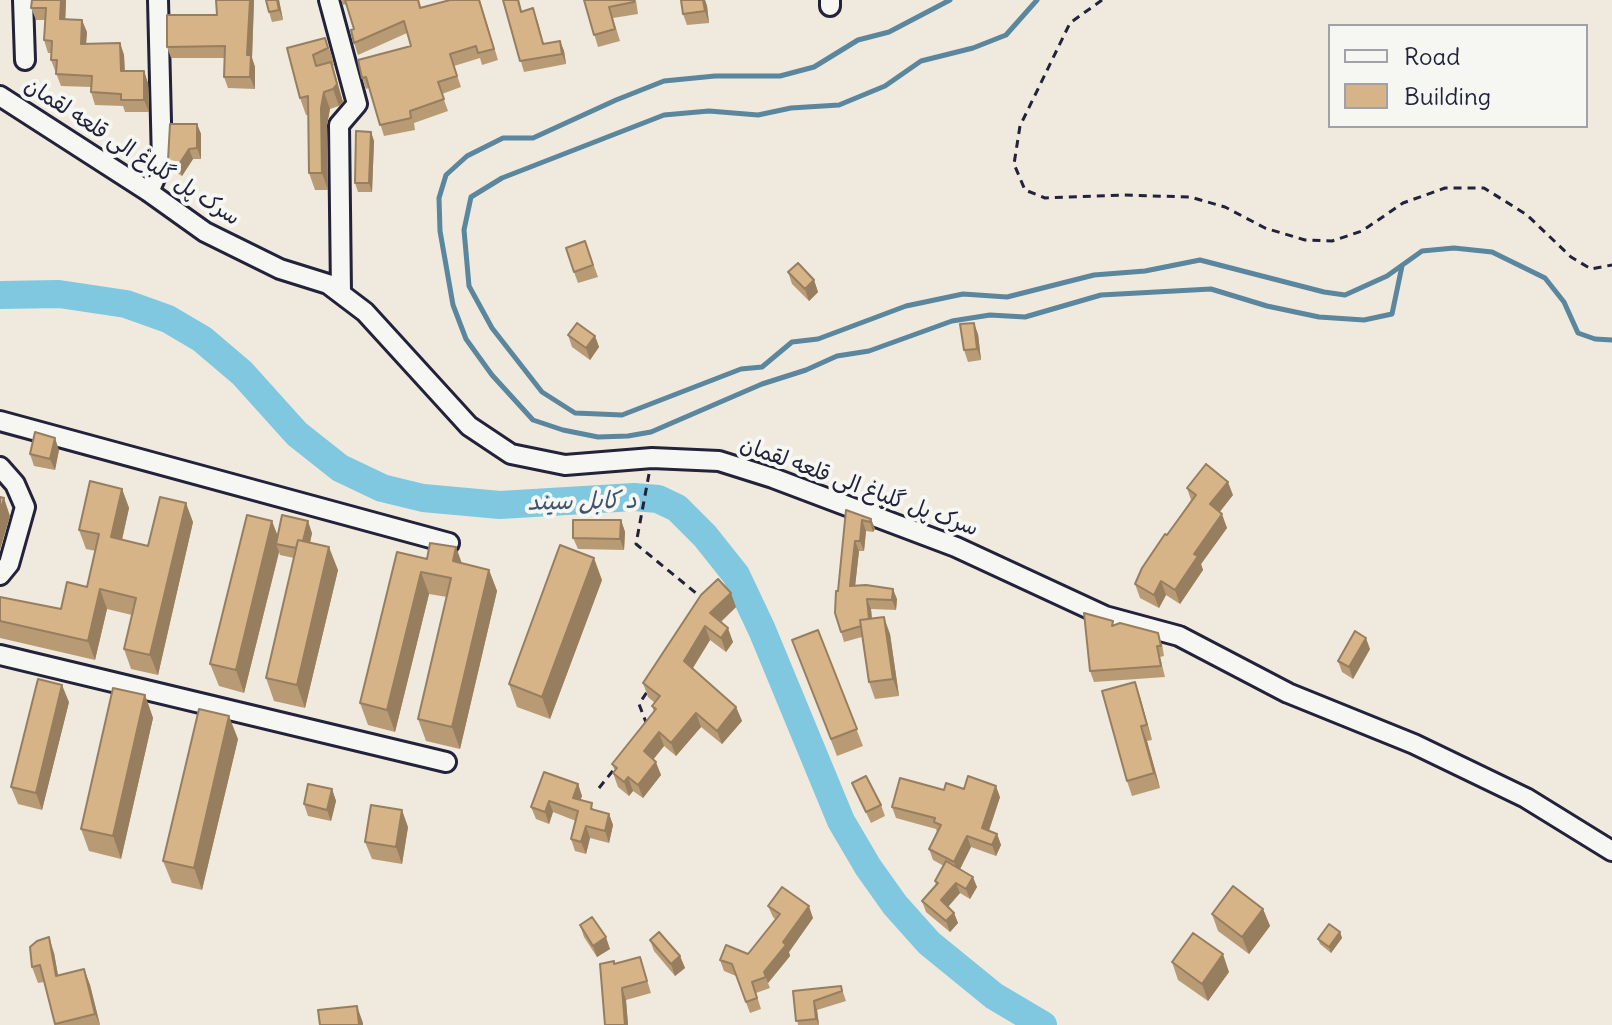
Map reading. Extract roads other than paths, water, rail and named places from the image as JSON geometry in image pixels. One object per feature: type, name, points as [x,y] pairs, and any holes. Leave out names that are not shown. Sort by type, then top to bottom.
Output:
[{"type":"street","points":[[23,0],[25,60]]},
{"type":"street","points":[[149,192],[162,162],[158,0]]},
{"type":"street","points":[[329,0],[357,104],[339,125],[341,293]]},
{"type":"street","name":"سرک پل گلباغ الی قلعه لقمان","points":[[0,96],[205,232],[280,269],[328,284],[341,293],[365,312],[469,426],[511,454],[565,465],[652,458],[719,461],[773,478],[956,547],[1105,616],[1179,636],[1288,693],[1414,744],[1526,798],[1612,851]]},
{"type":"street","points":[[0,421],[449,543]]},
{"type":"street","points":[[0,467],[15,484],[25,507],[9,564],[0,575]]},
{"type":"street","points":[[0,655],[446,762]]},
{"type":"waterway","points":[[950,0],[889,32],[858,40],[814,67],[780,76],[715,76],[664,81],[533,138],[503,138],[467,156],[446,175],[439,198],[440,231],[453,305],[466,339],[492,375],[533,420],[598,437],[628,436],[651,432],[762,384],[837,356],[869,351],[952,321],[990,315],[1025,317],[1101,295],[1211,289],[1267,306],[1319,317],[1364,320],[1392,314],[1402,266]]},
{"type":"waterway","points":[[1037,0],[1006,35],[973,48],[921,61],[885,86],[839,105],[791,108],[758,115],[709,111],[664,115],[502,178],[471,197],[464,230],[469,286],[492,328],[542,392],[575,413],[622,415],[741,369],[762,367],[792,342],[818,339],[906,306],[963,294],[1007,297],[1094,275],[1145,271],[1200,260],[1345,295],[1387,276],[1422,251],[1454,248],[1492,252],[1545,278],[1564,302],[1578,333],[1595,339],[1612,340]]},
{"type":"waterway","name":"د کابل سيند","points":[[0,295],[59,294],[126,304],[168,319],[202,339],[242,373],[297,434],[340,468],[382,488],[423,498],[500,505],[634,497],[658,499],[677,508],[705,536],[736,575],[841,821],[868,867],[895,905],[929,943],[994,996],[1043,1025]]}]
